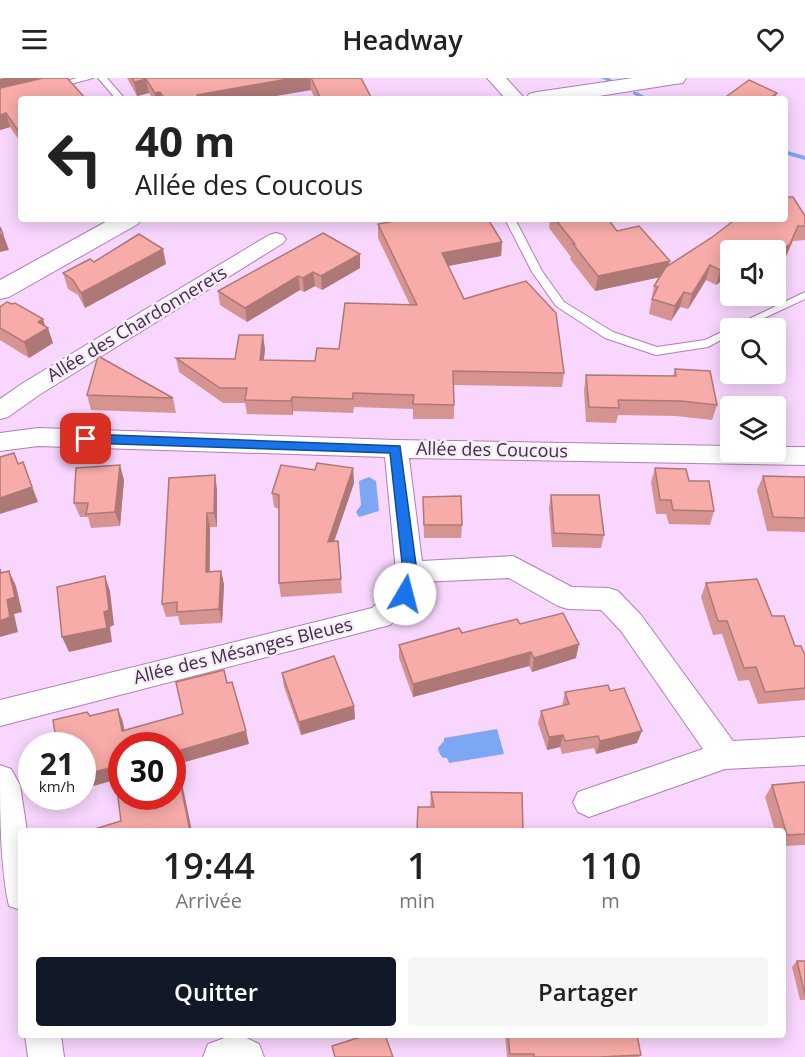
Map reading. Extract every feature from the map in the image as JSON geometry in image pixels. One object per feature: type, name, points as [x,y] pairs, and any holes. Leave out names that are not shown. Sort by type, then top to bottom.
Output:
[{"type":"street","points":[[496,78],[513,96]]},
{"type":"street","points":[[561,96],[617,89],[675,78]]},
{"type":"street","points":[[0,291],[124,222]]},
{"type":"street","name":"Allée des Chardonnerets","points":[[0,411],[31,389],[276,239]]},
{"type":"street","name":"Allée des Coucous","points":[[0,441],[38,437],[396,449],[805,456]]},
{"type":"street","name":"Allée des Mésanges Bleues","points":[[0,713],[229,653],[380,617],[405,594],[410,572],[396,449]]},
{"type":"street","points":[[410,572],[513,567],[568,598],[608,599],[631,623],[725,755]]},
{"type":"street","points":[[589,802],[725,755],[805,751]]},
{"type":"street","points":[[0,779],[4,785],[18,875]]},
{"type":"street","points":[[43,1038],[46,1057]]},
{"type":"street","points":[[221,1057],[237,1052],[246,1057]]},
{"type":"lane","points":[[44,88],[88,78]]},
{"type":"lane","points":[[102,78],[118,96]]},
{"type":"lane","points":[[512,222],[537,272],[560,304],[609,335],[656,351],[708,343],[720,336]]},
{"type":"lane","points":[[756,318],[805,295]]},
{"type":"water","points":[[369,477],[376,481],[379,511],[359,517],[356,512],[361,505],[359,481]]},
{"type":"water","points":[[497,729],[504,754],[449,763],[447,758],[443,758],[440,754],[438,748],[444,738]]},
{"type":"building","points":[[43,78],[67,78],[83,96],[18,96],[18,131],[6,113],[0,115],[0,88]]},
{"type":"building","points":[[132,78],[293,78],[198,96],[163,96],[160,92],[155,93],[146,79],[134,82]]},
{"type":"building","points":[[311,78],[361,78],[370,96],[320,96]]},
{"type":"building","points":[[749,80],[777,93],[772,96],[727,96]]},
{"type":"building","points":[[788,197],[793,197],[805,216],[805,226],[798,226],[790,244],[786,247],[786,240],[720,240],[720,270],[710,265],[692,294],[684,292],[675,306],[652,299],[658,287],[654,286],[666,267],[732,222],[788,222]]},
{"type":"building","points":[[490,222],[502,242],[442,253],[464,299],[526,281],[556,313],[564,373],[453,371],[454,405],[413,404],[414,395],[353,393],[353,399],[292,397],[291,401],[245,400],[247,388],[220,388],[176,358],[235,359],[239,335],[263,335],[260,360],[315,361],[317,348],[339,349],[345,303],[417,305],[378,224]]},
{"type":"building","points":[[557,222],[610,222],[617,231],[639,226],[670,261],[598,276],[573,244],[575,244]]},
{"type":"building","points":[[323,233],[360,254],[321,276],[313,272],[303,278],[298,276],[245,308],[218,291]]},
{"type":"building","points":[[139,234],[163,249],[81,293],[73,280],[63,273],[90,259],[94,262]]},
{"type":"building","points":[[7,302],[15,303],[43,319],[38,322],[48,328],[24,342],[0,328],[0,307]]},
{"type":"building","points":[[98,356],[173,398],[87,395]]},
{"type":"building","points":[[675,369],[710,371],[717,405],[681,401],[618,400],[619,408],[589,407],[586,375],[676,376]]},
{"type":"building","points":[[14,453],[18,464],[23,462],[32,487],[0,498],[0,457]]},
{"type":"building","points":[[317,463],[353,468],[328,542],[338,541],[341,579],[279,583],[279,495],[272,493],[281,465],[315,470]]},
{"type":"building","points":[[120,465],[115,512],[86,514],[88,503],[74,503],[76,468]]},
{"type":"building","points":[[655,468],[686,469],[689,481],[709,481],[714,511],[673,510],[671,500],[660,500]]},
{"type":"building","points":[[215,475],[214,513],[207,513],[206,572],[221,571],[219,609],[177,612],[177,602],[162,604],[169,478]]},
{"type":"building","points":[[763,476],[805,477],[805,518],[773,517]]},
{"type":"building","points":[[551,495],[599,495],[604,535],[554,533]]},
{"type":"building","points":[[461,496],[462,525],[424,525],[423,497]]},
{"type":"building","points":[[0,569],[1,573],[9,571],[15,597],[7,600],[10,617],[0,621]]},
{"type":"building","points":[[105,576],[109,610],[104,612],[107,628],[62,637],[57,587]]},
{"type":"building","points":[[757,579],[772,616],[784,616],[795,646],[801,646],[805,655],[805,688],[765,692],[756,667],[744,668],[727,621],[718,621],[706,583]]},
{"type":"building","points":[[563,613],[579,644],[534,658],[531,652],[413,684],[399,645],[459,628],[462,633],[517,619],[520,624]]},
{"type":"building","points":[[334,656],[354,706],[299,722],[282,673]]},
{"type":"building","points":[[224,670],[227,683],[232,682],[246,731],[186,748],[186,732],[108,732],[108,768],[96,772],[96,732],[55,732],[53,720],[87,712],[90,716],[118,709],[122,731],[183,714],[176,682]]},
{"type":"building","points":[[608,685],[610,691],[624,688],[642,731],[600,741],[598,736],[565,741],[563,735],[549,737],[541,711],[569,704],[565,692]]},
{"type":"building","points":[[805,782],[805,834],[787,835],[772,785]]},
{"type":"building","points":[[431,792],[522,793],[523,828],[417,828],[418,807],[434,807]]},
{"type":"building","points":[[120,810],[186,810],[189,828],[98,828],[121,821]]},
{"type":"building","points":[[797,961],[805,961],[805,995]]},
{"type":"building","points":[[357,1038],[386,1038],[393,1057],[335,1057],[332,1046]]},
{"type":"building","points":[[508,1038],[638,1038],[641,1055],[534,1057],[534,1054],[510,1054]]},
{"type":"waterway","points":[[604,78],[609,80]]},
{"type":"waterway","points":[[635,93],[641,96]]},
{"type":"waterway","points":[[788,153],[805,158]]},
{"type":"route","points":[[86,439],[396,449],[410,572],[405,594]]}]
